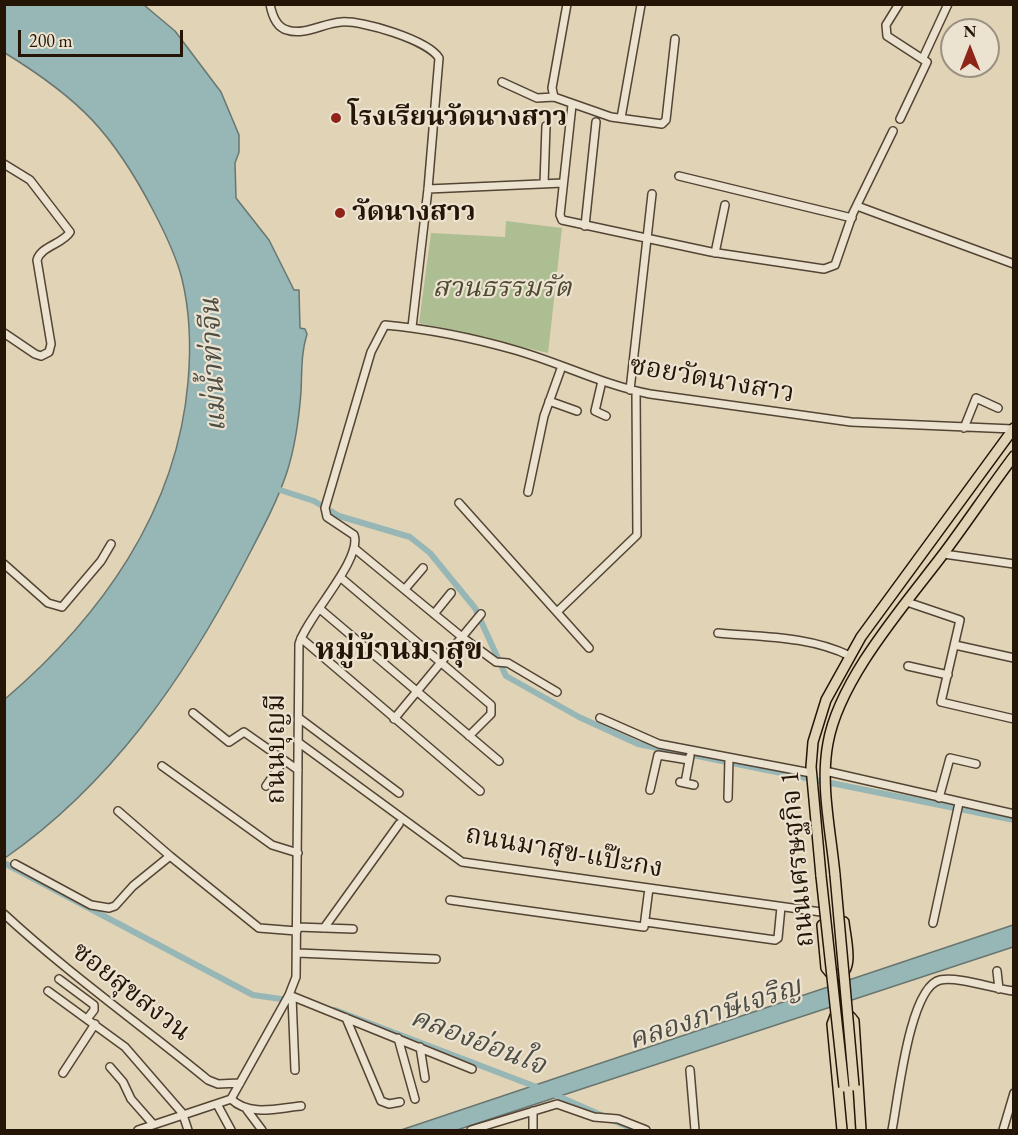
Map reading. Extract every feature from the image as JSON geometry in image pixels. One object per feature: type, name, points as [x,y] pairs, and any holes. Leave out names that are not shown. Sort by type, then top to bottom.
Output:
[{"type":"main road","name":"ถนนเศรษฐกิจ 1","points":[[846,1131],[844,1087],[811,786],[813,742],[819,718],[850,656],[1013,429]]},
{"type":"main road","name":"ถนนเศรษฐกิจ 1","points":[[859,1131],[826,786],[827,744],[839,705],[856,676],[1014,456]]},
{"type":"main road","points":[[959,504],[972,513]]},
{"type":"main road","points":[[811,786],[826,968],[831,974],[839,975],[845,972],[848,965],[826,786]]},
{"type":"main road","points":[[842,1131],[832,1024],[836,1016],[843,1013],[849,1015],[854,1021],[859,1131]]},
{"type":"street","points":[[270,4],[275,20],[288,30],[301,31],[345,21],[402,36],[433,51],[440,63],[412,327]]},
{"type":"street","points":[[554,97],[552,88],[567,4]]},
{"type":"street","points":[[899,4],[886,25],[886,36],[923,58],[926,66],[900,119]]},
{"type":"street","points":[[923,58],[948,4]]},
{"type":"street","points":[[621,118],[641,5]]},
{"type":"street","points":[[502,82],[537,98],[554,97],[572,105],[621,118],[664,123],[675,39]]},
{"type":"street","points":[[572,105],[563,183],[562,220],[715,253],[828,269],[835,265],[857,206],[893,131]]},
{"type":"street","points":[[585,226],[596,122]]},
{"type":"street","points":[[544,184],[546,126]]},
{"type":"street","points":[[4,164],[30,180],[70,232],[65,238],[40,254],[37,260],[51,344],[49,352],[41,356],[35,354],[4,333]]},
{"type":"street","points":[[679,176],[852,218]]},
{"type":"street","points":[[428,189],[563,183]]},
{"type":"street","points":[[557,612],[637,535],[633,391],[652,194]]},
{"type":"street","points":[[715,253],[724,205]]},
{"type":"street","points":[[857,206],[1014,264]]},
{"type":"street","name":"ซอยวัดนางสาว","points":[[354,548],[354,535],[327,517],[325,506],[371,352],[385,325],[412,327],[515,350],[633,391],[819,419],[895,426],[1013,429]]},
{"type":"street","points":[[528,492],[549,400],[562,366]]},
{"type":"street","points":[[602,381],[596,411],[606,416]]},
{"type":"street","points":[[964,428],[976,398],[998,408]]},
{"type":"street","points":[[549,400],[577,411]]},
{"type":"street","points":[[459,503],[590,648]]},
{"type":"street","points":[[4,564],[48,603],[62,607],[101,561],[111,544]]},
{"type":"street","points":[[480,791],[301,638],[340,577],[354,548],[462,637],[499,664],[508,663],[557,692]]},
{"type":"street","points":[[944,554],[1014,564]]},
{"type":"street","points":[[405,589],[423,568]]},
{"type":"street","points":[[340,577],[492,708],[491,714],[470,736]]},
{"type":"street","points":[[434,614],[451,593]]},
{"type":"street","points":[[907,602],[958,618],[960,623],[941,702],[1014,719]]},
{"type":"street","points":[[320,609],[499,761]]},
{"type":"street","points":[[394,718],[482,614]]},
{"type":"street","points":[[718,633],[811,642],[834,648],[850,656]]},
{"type":"street","name":"ถนนบุญมี","points":[[231,1099],[290,996],[296,977],[301,638]]},
{"type":"street","points":[[955,645],[1014,658]]},
{"type":"street","points":[[908,666],[948,675]]},
{"type":"street","points":[[193,713],[229,742],[244,732],[298,770]]},
{"type":"street","points":[[299,718],[399,793]]},
{"type":"street","points":[[600,718],[690,755]]},
{"type":"street","name":"ถนนมาสุข-แป๊ะกง","points":[[298,742],[462,862],[821,912]]},
{"type":"street","points":[[650,790],[658,755],[729,758],[811,773]]},
{"type":"street","points":[[690,755],[682,782],[694,785]]},
{"type":"street","points":[[728,798],[729,758]]},
{"type":"street","points":[[939,798],[950,758],[976,764]]},
{"type":"street","points":[[266,786],[284,759]]},
{"type":"street","points":[[162,765],[272,845],[280,850],[298,853]]},
{"type":"street","points":[[825,771],[1012,814],[1014,803]]},
{"type":"street","points":[[933,922],[959,803]]},
{"type":"street","points":[[118,811],[259,928],[353,929]]},
{"type":"street","points":[[324,928],[399,824]]},
{"type":"street","points":[[15,864],[91,905],[109,908],[115,906],[133,886],[170,856]]},
{"type":"street","points":[[450,900],[644,927],[648,888]]},
{"type":"street","points":[[646,922],[775,940],[778,938],[781,907]]},
{"type":"street","name":"ซอยสุขสงวน","points":[[4,914],[64,968],[152,1034],[208,1080],[218,1084],[240,1083]]},
{"type":"street","points":[[298,953],[436,959]]},
{"type":"street","points":[[997,971],[999,989]]},
{"type":"street","points":[[59,979],[94,1005],[94,1010],[87,1019]]},
{"type":"street","points":[[892,1131],[913,1019],[926,989],[937,981],[950,980],[1014,991]]},
{"type":"street","points":[[48,991],[125,1047],[184,1115],[188,1131]]},
{"type":"street","points":[[295,1070],[290,996],[472,1069]]},
{"type":"street","points":[[346,1018],[381,1101],[389,1104],[400,1102]]},
{"type":"street","points":[[63,1073],[94,1024]]},
{"type":"street","points":[[398,1038],[415,1099]]},
{"type":"street","points":[[420,1047],[425,1078]]},
{"type":"street","points":[[110,1067],[123,1082],[131,1099],[153,1124]]},
{"type":"street","points":[[690,1070],[695,1131]]},
{"type":"street","points":[[1003,1131],[1012,1107],[1014,1093]]},
{"type":"street","points":[[138,1131],[153,1124],[218,1106],[231,1099],[247,1110],[262,1131]]},
{"type":"street","points":[[471,1131],[557,1104],[646,1131]]},
{"type":"street","points":[[218,1106],[231,1131]]},
{"type":"street","points":[[247,1110],[302,1106]]},
{"type":"street","points":[[532,1111],[533,1131]]},
{"type":"green space","name":"สวนธรรมรัต","points":[[506,221],[562,228],[548,353],[419,323],[431,233],[505,237]]},
{"type":"water","name":"แม่น้ำท่าจีน","points":[[5,4],[144,5],[175,31],[221,92],[239,135],[239,152],[235,163],[236,198],[269,240],[294,290],[299,290],[300,328],[305,329],[307,334],[303,355],[298,422],[287,472],[267,520],[220,608],[169,689],[111,763],[43,829],[5,858],[5,699],[73,633],[102,597],[128,558],[151,517],[168,474],[181,429],[188,382],[190,343],[187,304],[182,279],[166,236],[139,184],[109,139],[92,120],[54,86],[5,53]]},
{"type":"water","points":[[1013,925],[1013,947],[457,1130],[401,1130]]},
{"type":"waterway","points":[[274,488],[314,501],[339,516],[410,537],[430,553],[475,608],[506,676],[579,717],[638,744],[1014,820]]},
{"type":"waterway","name":"คลองอ่อนใจ","points":[[4,863],[253,995],[281,999]]},
{"type":"waterway","name":"คลองอ่อนใจ","points":[[335,1010],[539,1088]]},
{"type":"waterway","name":"คลองอ่อนใจ","points":[[551,1093],[635,1130]]},
{"type":"place","name":"โรงเรียนวัดนางสาว","points":[[336,118]]},
{"type":"place","name":"วัดนางสาว","points":[[340,213]]},
{"type":"district","name":"หมู่บ้านมาสุข","points":[[399,651]]},
{"type":"water label","name":"คลองภาษีเจริญ","points":[[715,1014]]}]
